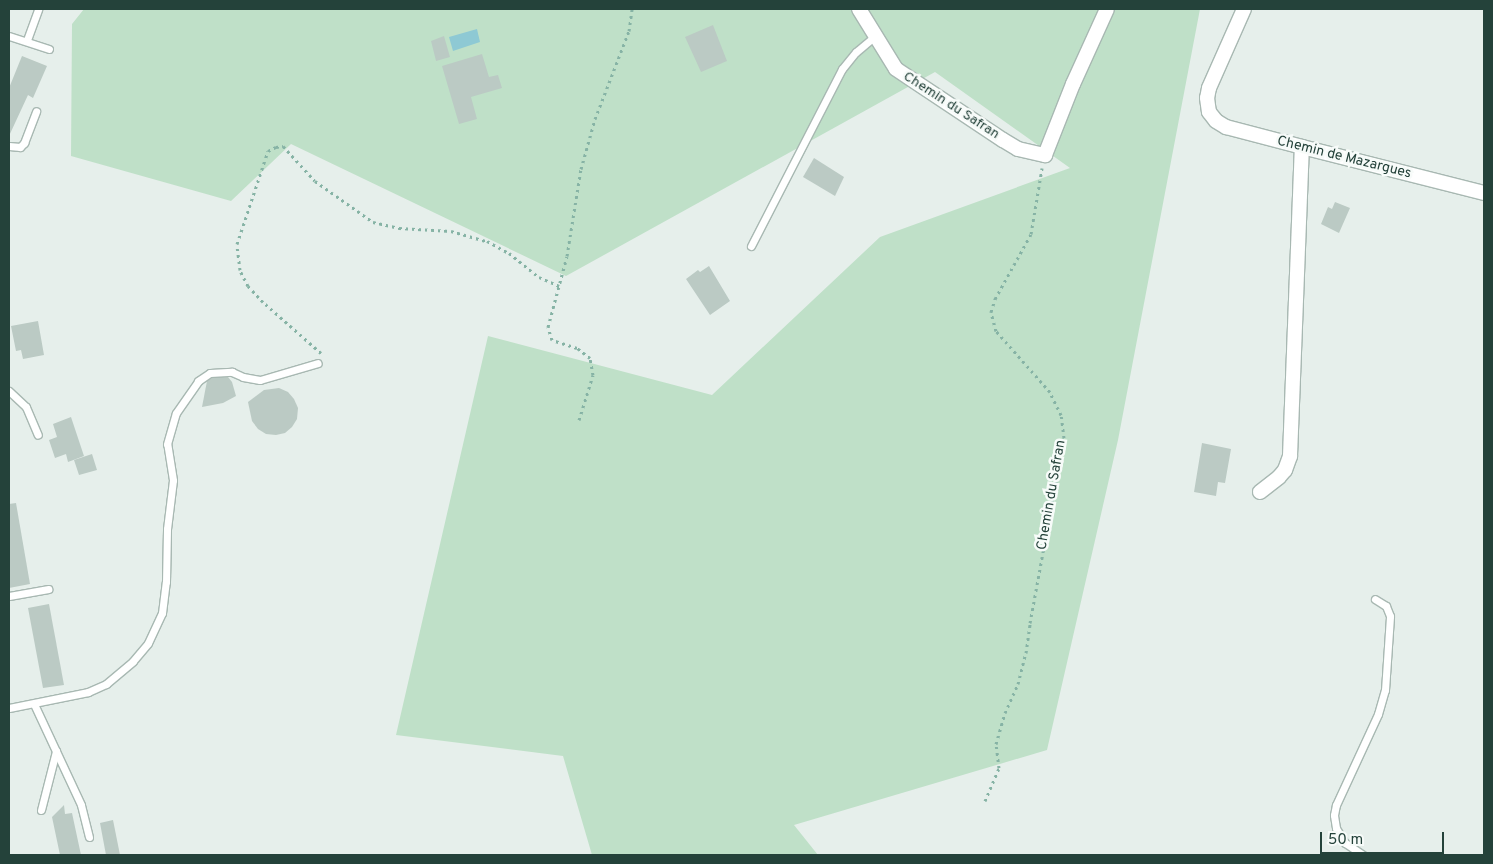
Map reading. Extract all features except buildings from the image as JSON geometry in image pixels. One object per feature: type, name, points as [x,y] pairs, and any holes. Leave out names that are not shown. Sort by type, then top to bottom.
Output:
[{"type":"street","name":"Chemin du Safran","points":[[859,9],[896,69],[1018,149],[1045,155]]},
{"type":"street","points":[[1045,155],[1073,84],[1107,9]]},
{"type":"street","name":"Chemin de Mazargues","points":[[1244,9],[1209,88],[1207,98],[1209,112],[1216,121],[1226,127],[1484,193]]},
{"type":"street","points":[[1260,492],[1285,470],[1290,456],[1302,147]]},
{"type":"lane","points":[[27,40],[38,9]]},
{"type":"lane","points":[[9,36],[27,40],[49,50]]},
{"type":"lane","points":[[751,246],[842,69],[856,52],[875,36]]},
{"type":"lane","points":[[9,146],[20,146],[24,143],[36,111]]},
{"type":"lane","points":[[9,708],[34,704],[59,696],[88,692],[106,684],[133,661],[148,643],[162,613],[166,582],[167,529],[173,480],[168,444],[176,413],[198,381],[210,373],[232,372],[243,377],[260,380],[318,363]]},
{"type":"lane","points":[[9,391],[26,407],[38,435]]},
{"type":"lane","points":[[9,596],[48,589]]},
{"type":"lane","points":[[1363,855],[1345,843],[1336,828],[1334,815],[1336,805],[1378,714],[1385,690],[1390,616],[1386,606],[1375,599]]},
{"type":"lane","points":[[34,704],[81,805],[89,837]]},
{"type":"lane","points":[[41,810],[56,750]]},
{"type":"path","points":[[579,420],[593,375],[590,358],[577,348],[552,340],[548,333],[560,286],[582,169],[595,120],[630,31],[632,9]]},
{"type":"path","points":[[318,363],[326,361],[314,344],[263,302],[248,286],[240,270],[237,244],[268,151],[276,147],[283,146],[315,180],[373,222],[399,228],[451,231],[487,241],[509,253],[539,277],[560,286]]},
{"type":"path","name":"Chemin du Safran","points":[[985,801],[999,768],[996,744],[1005,713],[1018,684],[1026,653],[1064,438],[1061,415],[1050,392],[996,331],[991,312],[995,299],[1030,234],[1045,155]]},
{"type":"green space","points":[[84,9],[1200,9],[1118,440],[1047,750],[794,825],[818,855],[592,855],[563,756],[396,735],[488,336],[712,395],[880,237],[1070,168],[935,72],[566,276],[291,144],[231,201],[71,156],[72,24]]},
{"type":"water","points":[[477,29],[480,42],[453,51],[449,37]]}]
